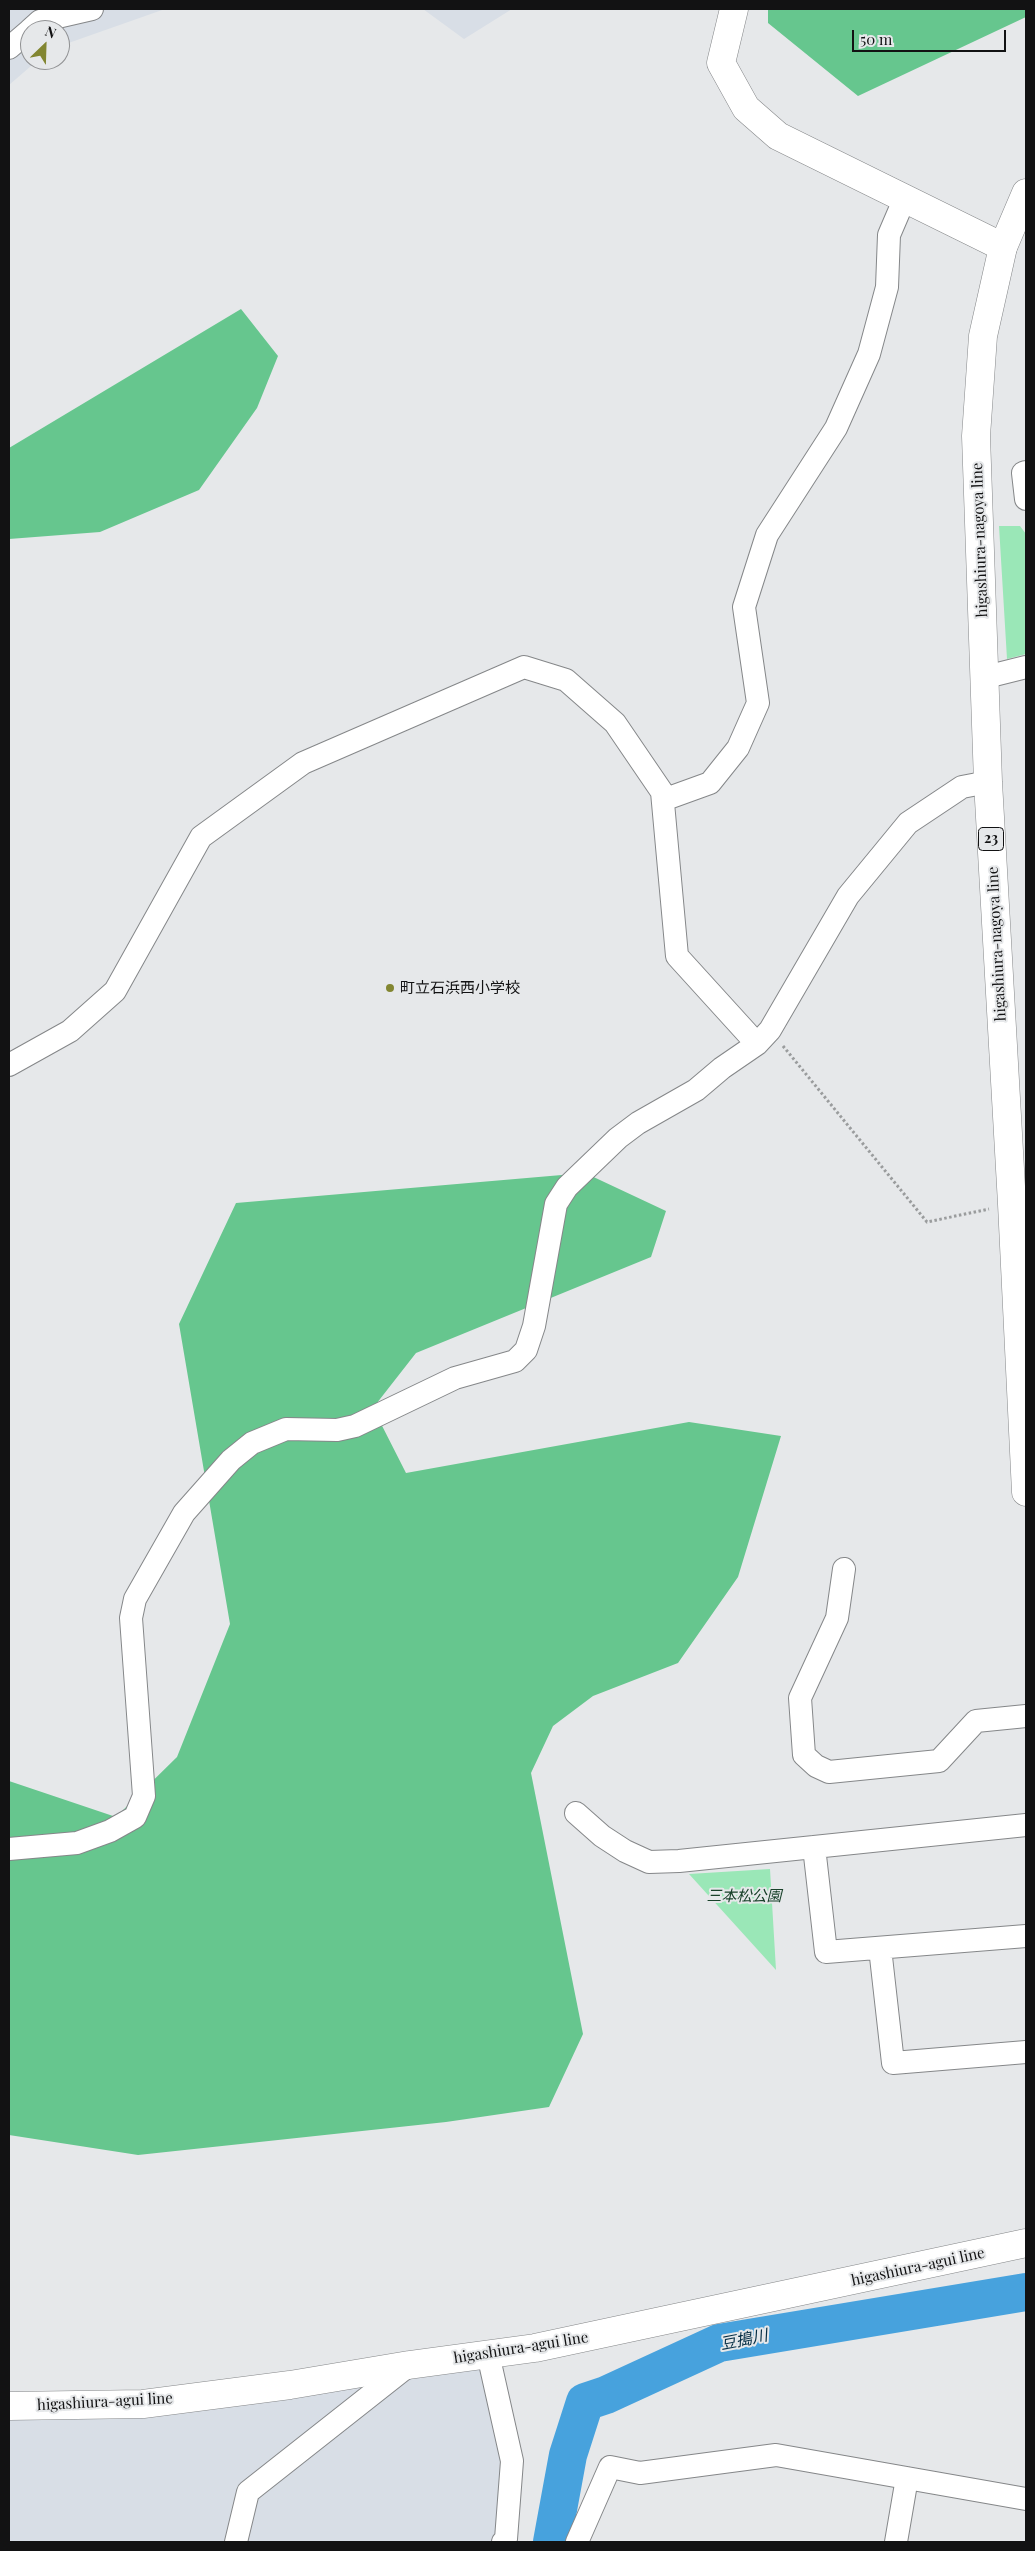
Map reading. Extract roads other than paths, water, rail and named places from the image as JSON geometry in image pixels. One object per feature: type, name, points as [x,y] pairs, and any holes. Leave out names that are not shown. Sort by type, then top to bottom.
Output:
[{"type":"main road","points":[[734,9],[722,63],[746,108],[778,136],[904,200],[1003,247]]},
{"type":"main road","name":"higashiura-nagoya line","points":[[1026,193],[1003,247],[983,336],[976,436],[986,677],[988,782],[1019,1204],[1026,1492]]},
{"type":"main road","name":"higashiura-agui line","points":[[9,2406],[143,2404],[290,2385],[409,2365],[545,2346],[1026,2243]]},
{"type":"street","points":[[44,20],[92,9]]},
{"type":"street","points":[[9,48],[20,39]]},
{"type":"street","points":[[663,800],[710,783],[738,748],[758,703],[744,608],[767,535],[836,428],[869,354],[887,287],[889,235],[904,200]]},
{"type":"street","points":[[1026,472],[1024,473],[1026,499]]},
{"type":"street","points":[[9,1065],[70,1031],[115,992],[201,837],[303,763],[524,667],[566,680],[615,723],[662,792],[676,956],[763,1037]]},
{"type":"street","points":[[986,677],[1026,667]]},
{"type":"street","points":[[9,1849],[77,1843],[110,1831],[135,1816],[144,1796],[131,1618],[135,1600],[184,1513],[231,1460],[252,1443],[286,1429],[337,1430],[355,1426],[455,1378],[515,1361],[526,1350],[534,1326],[556,1204],[567,1186],[618,1138],[638,1123],[696,1090],[763,1037],[848,896],[908,823],[962,787],[988,782]]},
{"type":"street","points":[[844,1569],[837,1618],[800,1698],[804,1755],[816,1766],[829,1772],[939,1760],[976,1721],[1026,1716]]},
{"type":"street","points":[[576,1813],[602,1836],[625,1851],[649,1862],[679,1861],[1026,1825]]},
{"type":"street","points":[[814,1847],[826,1952],[1026,1936]]},
{"type":"street","points":[[880,1948],[892,2063],[1026,2052]]},
{"type":"street","points":[[488,2354],[512,2461],[506,2539],[503,2542]]},
{"type":"street","points":[[236,2542],[248,2492],[409,2365]]},
{"type":"street","points":[[578,2542],[610,2467],[640,2473],[776,2455],[1026,2499]]},
{"type":"street","points":[[896,2542],[907,2478]]},
{"type":"waterway","name":"豆搗川","points":[[552,2542],[568,2455],[585,2402],[606,2395],[719,2343],[1026,2292]]},
{"type":"place","name":"町立石浜西小学校","points":[[390,988]]},
{"type":"park label","name":"三本松公園","points":[[744,1896]]}]
